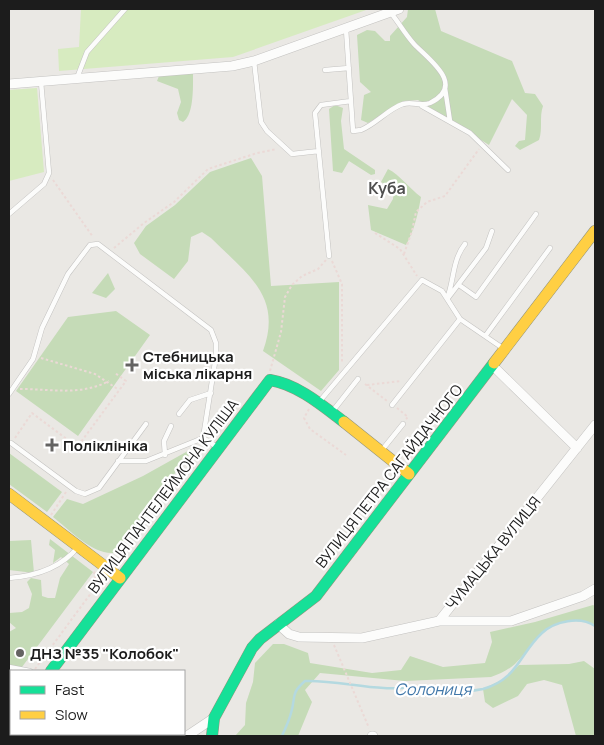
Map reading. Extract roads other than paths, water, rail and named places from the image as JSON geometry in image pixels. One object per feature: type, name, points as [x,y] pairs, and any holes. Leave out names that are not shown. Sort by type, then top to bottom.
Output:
[{"type":"street","points":[[9,84],[205,70],[254,61],[394,10]]},
{"type":"street","name":"ВУЛИЦЯ ПЕТРА САГАЙДАЧНОГО","points":[[212,736],[214,718],[252,648],[278,624],[316,596],[595,231]]},
{"type":"street","points":[[493,366],[577,448]]},
{"type":"street","name":"ВУЛИЦЯ ПАНТЕЛЕЙМОНА КУЛІША","points":[[52,670],[270,380],[280,379],[287,382],[316,402]]},
{"type":"street","points":[[316,402],[409,474]]},
{"type":"street","name":"ЧУМАЦЬКА ВУЛИЦЯ","points":[[278,624],[289,634],[299,637],[362,638],[439,621],[595,425]]},
{"type":"street","points":[[13,500],[120,578]]},
{"type":"street","points":[[439,621],[511,621],[583,596],[595,589]]},
{"type":"street","points":[[188,736],[214,718]]},
{"type":"lane","points":[[77,79],[87,52],[126,9]]},
{"type":"lane","points":[[394,10],[410,40],[440,69],[450,121]]},
{"type":"lane","points":[[346,28],[353,131],[365,129],[404,104],[422,105],[436,99],[444,87]]},
{"type":"lane","points":[[254,61],[260,122],[267,132],[292,154],[319,151]]},
{"type":"lane","points":[[325,70],[349,68]]},
{"type":"lane","points":[[9,214],[44,184],[49,173],[41,82]]},
{"type":"lane","points":[[329,256],[315,113],[317,108],[327,103],[351,101]]},
{"type":"lane","points":[[422,105],[470,133],[481,146],[508,170]]},
{"type":"lane","points":[[459,285],[476,297],[536,214]]},
{"type":"lane","points":[[448,298],[486,248],[492,231]]},
{"type":"lane","points":[[9,394],[34,355],[42,328],[68,274],[90,245],[98,244],[211,330],[216,343],[216,356],[203,438]]},
{"type":"lane","points":[[448,298],[454,278],[456,258],[465,244]]},
{"type":"lane","points":[[486,335],[550,248]]},
{"type":"lane","points":[[316,402],[342,376],[422,280],[442,291],[448,298],[454,313],[460,319],[505,349]]},
{"type":"lane","points":[[392,404],[460,319]]},
{"type":"lane","points":[[331,413],[358,379]]},
{"type":"lane","points":[[179,414],[190,400],[211,393]]},
{"type":"lane","points":[[11,444],[70,487],[84,494],[99,488],[146,424]]},
{"type":"lane","points":[[380,451],[403,424]]},
{"type":"lane","points":[[165,455],[164,441],[170,426]]},
{"type":"lane","points":[[203,438],[218,448]]},
{"type":"lane","points":[[118,461],[146,461],[165,455],[203,438]]},
{"type":"lane","points":[[9,578],[28,576],[55,567],[65,560],[78,546]]},
{"type":"lane","points":[[9,667],[26,670]]},
{"type":"waterway","name":"Солониця","points":[[282,736],[290,716],[295,693],[305,681],[388,688],[459,691],[483,689],[495,685],[504,679],[542,633],[554,625],[568,621],[582,621],[595,626]]},
{"type":"place","name":"Стебницька міська лікарня","points":[[132,365]]},
{"type":"place","name":"Поліклініка","points":[[52,445]]},
{"type":"place","name":"ДНЗ №35 \"Колобок\"","points":[[20,653]]},
{"type":"district","name":"Куба","points":[[387,188]]}]
